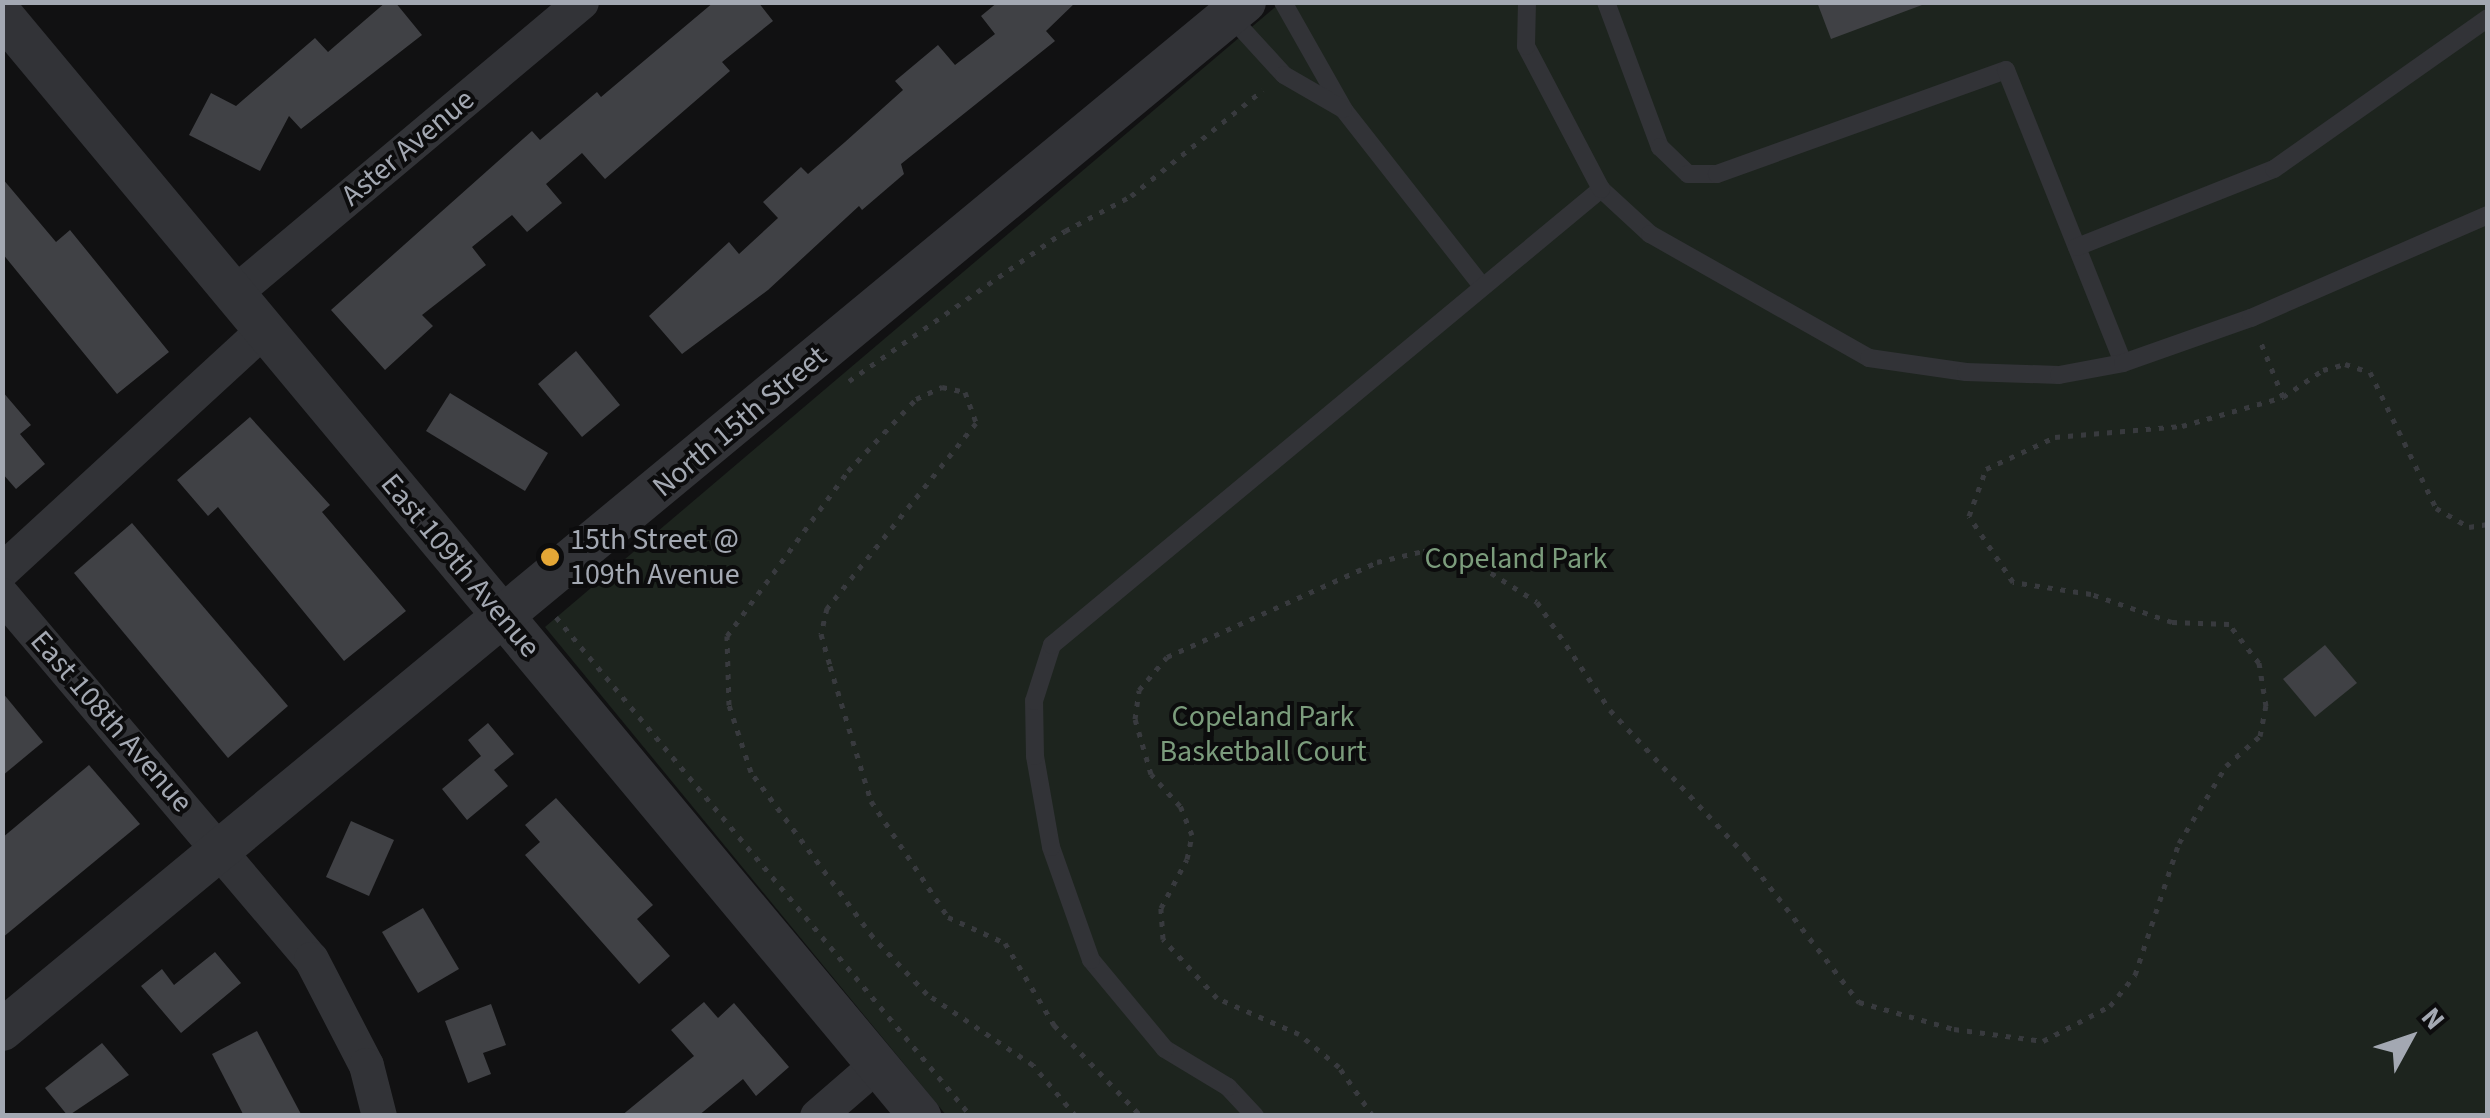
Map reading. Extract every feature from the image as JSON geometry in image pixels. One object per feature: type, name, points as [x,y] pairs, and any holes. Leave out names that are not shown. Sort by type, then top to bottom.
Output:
[{"type":"street","name":"Aster Avenue","points":[[234,293],[581,2]]},
{"type":"street","name":"North 15th Street","points":[[2,1030],[504,619],[1237,9]]},
{"type":"street","name":"East 109th Avenue","points":[[2,15],[920,1116]]},
{"type":"street","points":[[2,570],[264,328]]},
{"type":"street","name":"East 108th Avenue","points":[[2,595],[312,959],[366,1064],[380,1116]]},
{"type":"street","points":[[817,1116],[877,1064]]},
{"type":"lane","points":[[1283,2],[1344,110],[1482,285]]},
{"type":"lane","points":[[1527,2],[1526,46],[1602,189],[1650,234],[1869,358],[1966,372],[2058,375],[2122,363],[2251,318],[2488,214]]},
{"type":"lane","points":[[1606,2],[1660,147],[1688,174],[1735,168],[2006,70],[2122,363]]},
{"type":"lane","points":[[1237,9],[1284,74],[1344,110]]},
{"type":"lane","points":[[2078,247],[2274,168],[2488,18]]},
{"type":"lane","points":[[1255,1116],[1228,1087],[1165,1049],[1091,960],[1051,847],[1035,756],[1034,701],[1052,645],[1602,189]]},
{"type":"path","points":[[834,391],[1066,231],[1131,196],[1263,90]]},
{"type":"path","points":[[2251,318],[2282,396]]},
{"type":"path","points":[[1374,1116],[1339,1067],[1299,1034],[1217,998],[1163,939],[1162,908],[1188,859],[1192,835],[1180,806],[1151,774],[1134,719],[1139,690],[1167,657],[1377,562],[1458,552],[1536,602],[1610,710],[1746,856],[1859,1002],[1954,1029],[2042,1041],[2110,1006],[2135,975],[2179,843],[2226,766],[2260,736],[2266,706],[2259,663],[2229,624],[2172,622],[2091,594],[2012,582],[1970,516],[1986,469],[2055,438],[2182,426],[2282,396],[2323,370],[2345,364],[2370,372],[2436,508],[2469,526],[2488,524]]},
{"type":"path","points":[[1076,1116],[1034,1065],[927,994],[873,936],[751,772],[729,705],[727,636],[848,472],[916,399],[942,387],[965,392],[976,423],[827,608],[822,634],[830,666],[870,800],[948,917],[1005,942],[1054,1025],[1141,1116]]},
{"type":"path","points":[[568,602],[553,614],[972,1116]]},
{"type":"green space","name":"Copeland Park","points":[[1280,3],[2487,3],[2487,1115],[946,1115],[545,627]]},
{"type":"building","points":[[386,2],[395,2],[422,35],[301,129],[289,116],[260,171],[189,135],[211,93],[236,106],[315,38],[328,52]]},
{"type":"building","points":[[714,2],[758,2],[773,21],[722,62],[730,71],[605,179],[582,153],[546,184],[562,203],[527,232],[512,215],[472,247],[486,265],[422,315],[433,326],[385,370],[331,310],[532,131],[540,140],[597,92],[601,97]]},
{"type":"building","points":[[998,2],[1076,2],[1046,31],[1055,41],[901,164],[904,174],[862,210],[859,206],[768,290],[682,354],[649,316],[729,242],[739,254],[778,218],[763,202],[801,167],[808,174],[903,90],[895,81],[938,45],[955,65],[995,34],[981,16]]},
{"type":"building","points":[[1817,2],[1922,2],[1922,5],[1831,39]]},
{"type":"building","points":[[2,178],[56,242],[70,230],[169,352],[117,394],[2,253]]},
{"type":"building","points":[[576,351],[620,405],[582,437],[538,384]]},
{"type":"building","points":[[2,391],[31,425],[20,434],[45,464],[16,489],[2,473]]},
{"type":"building","points":[[450,393],[548,453],[525,491],[426,431]]},
{"type":"building","points":[[250,417],[330,505],[322,512],[406,611],[344,661],[218,507],[208,516],[177,480]]},
{"type":"building","points":[[132,523],[288,706],[228,758],[74,573]]},
{"type":"building","points":[[2325,645],[2357,683],[2315,717],[2283,679]]},
{"type":"building","points":[[2,692],[43,742],[2,776]]},
{"type":"building","points":[[488,723],[514,754],[494,770],[508,786],[467,820],[442,789],[481,756],[468,740]]},
{"type":"building","points":[[89,765],[140,824],[2,938],[2,838]]},
{"type":"building","points":[[556,798],[653,905],[637,919],[670,956],[639,984],[525,855],[540,842],[525,825]]},
{"type":"building","points":[[351,821],[394,840],[369,896],[326,877]]},
{"type":"building","points":[[423,908],[459,969],[418,993],[382,932]]},
{"type":"building","points":[[215,952],[241,983],[181,1033],[141,986],[162,969],[174,985]]},
{"type":"building","points":[[704,1002],[718,1018],[734,1003],[789,1067],[756,1096],[743,1079],[698,1116],[621,1116],[694,1056],[671,1030]]},
{"type":"building","points":[[491,1004],[506,1045],[483,1053],[491,1074],[468,1083],[445,1021]]},
{"type":"building","points":[[257,1031],[302,1116],[244,1116],[212,1054]]},
{"type":"building","points":[[102,1043],[129,1075],[68,1116],[45,1088]]},
{"type":"place","name":"15th Street @ 109th Avenue","points":[[550,557]]},
{"type":"park label","name":"Copeland Park Basketball Court","points":[[1263,734]]}]
